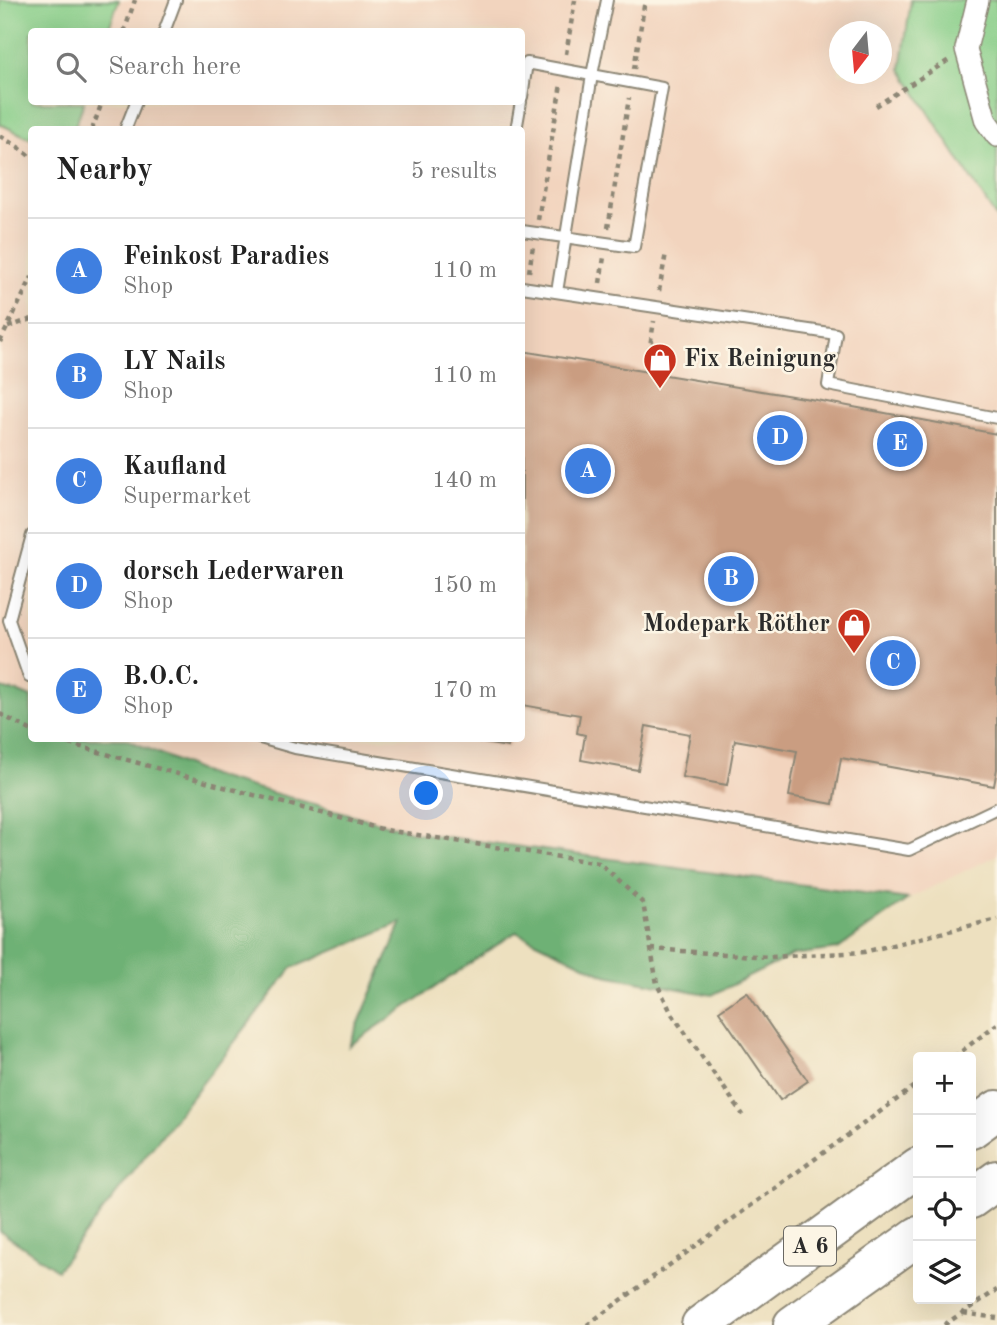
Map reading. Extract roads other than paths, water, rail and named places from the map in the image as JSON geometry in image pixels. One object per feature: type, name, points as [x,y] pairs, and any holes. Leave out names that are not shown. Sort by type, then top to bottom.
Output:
[{"type":"highway","points":[[976,1125],[997,1110]]},
{"type":"highway","name":"A 6","points":[[701,1325],[913,1171]]},
{"type":"highway","points":[[976,1195],[997,1180]]},
{"type":"highway","name":"A 6","points":[[793,1325],[913,1240]]},
{"type":"street","points":[[978,0],[966,49],[986,121],[997,136]]},
{"type":"lane","points":[[166,28],[176,0]]},
{"type":"lane","points":[[557,292],[592,75],[607,0]]},
{"type":"lane","points":[[525,75],[527,63],[662,88],[634,247],[525,231]]},
{"type":"lane","points":[[127,126],[135,105]]},
{"type":"lane","points":[[517,126],[520,105]]},
{"type":"lane","points":[[525,287],[836,334],[828,385],[997,418]]},
{"type":"lane","points":[[28,550],[9,620],[28,674]]},
{"type":"lane","points":[[274,742],[295,748],[909,850],[997,808]]},
{"type":"place","name":"Fix Reinigung","points":[[660,390]]},
{"type":"place","name":"dorsch Lederwaren","points":[[780,438]]},
{"type":"place","name":"B.O.C.","points":[[900,444]]},
{"type":"place","name":"Feinkost Paradies","points":[[588,471]]},
{"type":"place","name":"LY Nails","points":[[731,579]]},
{"type":"place","name":"Modepark Röther","points":[[854,655]]},
{"type":"place","name":"Kaufland","points":[[893,663]]}]
